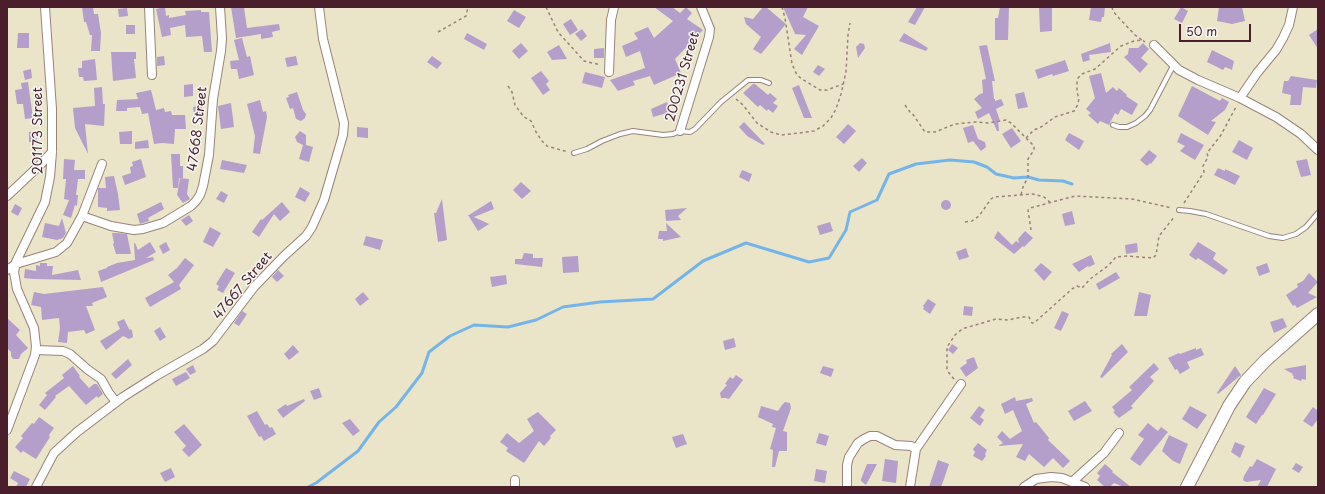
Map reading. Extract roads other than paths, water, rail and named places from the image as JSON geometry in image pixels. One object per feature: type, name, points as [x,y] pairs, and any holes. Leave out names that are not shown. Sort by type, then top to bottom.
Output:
[{"type":"street","name":"201173 Street","points":[[7,430],[36,350],[34,328],[15,280],[14,272],[16,264],[45,202],[50,176],[52,152],[52,109],[45,7]]},
{"type":"street","points":[[149,7],[152,75]]},
{"type":"street","name":"47668 Street","points":[[82,216],[111,226],[134,230],[143,229],[162,223],[191,206],[200,195],[209,155],[213,99],[221,51],[222,38],[220,7]]},
{"type":"street","name":"47667 Street","points":[[36,487],[54,454],[77,432],[116,402],[156,376],[203,349],[213,341],[254,287],[306,236],[318,216],[338,151],[344,123],[323,39],[319,7]]},
{"type":"street","points":[[609,69],[611,20],[614,7]]},
{"type":"street","name":"200231 Street","points":[[680,131],[709,37],[710,28],[700,7]]},
{"type":"street","points":[[1240,98],[1257,72],[1276,50],[1283,38],[1289,25],[1293,7]]},
{"type":"street","points":[[1154,46],[1173,66],[1184,74],[1240,98],[1289,125],[1302,134],[1318,150]]},
{"type":"street","points":[[7,196],[52,152]]},
{"type":"street","points":[[7,270],[16,264],[56,252],[62,248],[73,234],[82,216],[102,164]]},
{"type":"street","points":[[1187,487],[1229,406],[1245,382],[1266,360],[1318,314]]},
{"type":"street","points":[[36,350],[70,354],[101,379],[116,402]]},
{"type":"street","points":[[910,487],[916,449],[960,384]]},
{"type":"street","points":[[1072,482],[1104,453],[1119,433]]},
{"type":"street","points":[[847,487],[847,465],[849,457],[858,443],[864,439],[870,436],[877,436],[896,445],[911,446],[916,449]]},
{"type":"street","points":[[1024,487],[1031,481],[1039,478],[1056,478],[1085,487]]},
{"type":"lane","points":[[1113,125],[1127,127],[1136,123],[1145,116],[1150,110],[1173,66]]},
{"type":"lane","points":[[574,153],[620,134],[633,131],[663,135],[673,134],[680,131],[690,132],[695,129],[721,102],[748,80],[761,80],[769,83]]},
{"type":"lane","points":[[1180,210],[1206,214],[1269,236],[1282,238],[1296,234],[1306,227],[1318,212]]},
{"type":"waterway","points":[[308,487],[316,483],[358,451],[379,422],[396,407],[422,373],[429,352],[450,336],[474,325],[508,327],[536,320],[563,307],[600,302],[653,299],[703,261],[746,243],[809,262],[829,258],[846,230],[850,212],[877,200],[889,174],[916,164],[950,160],[974,162],[987,167],[996,174],[1014,178],[1028,177],[1039,180],[1063,181],[1072,184]]}]
